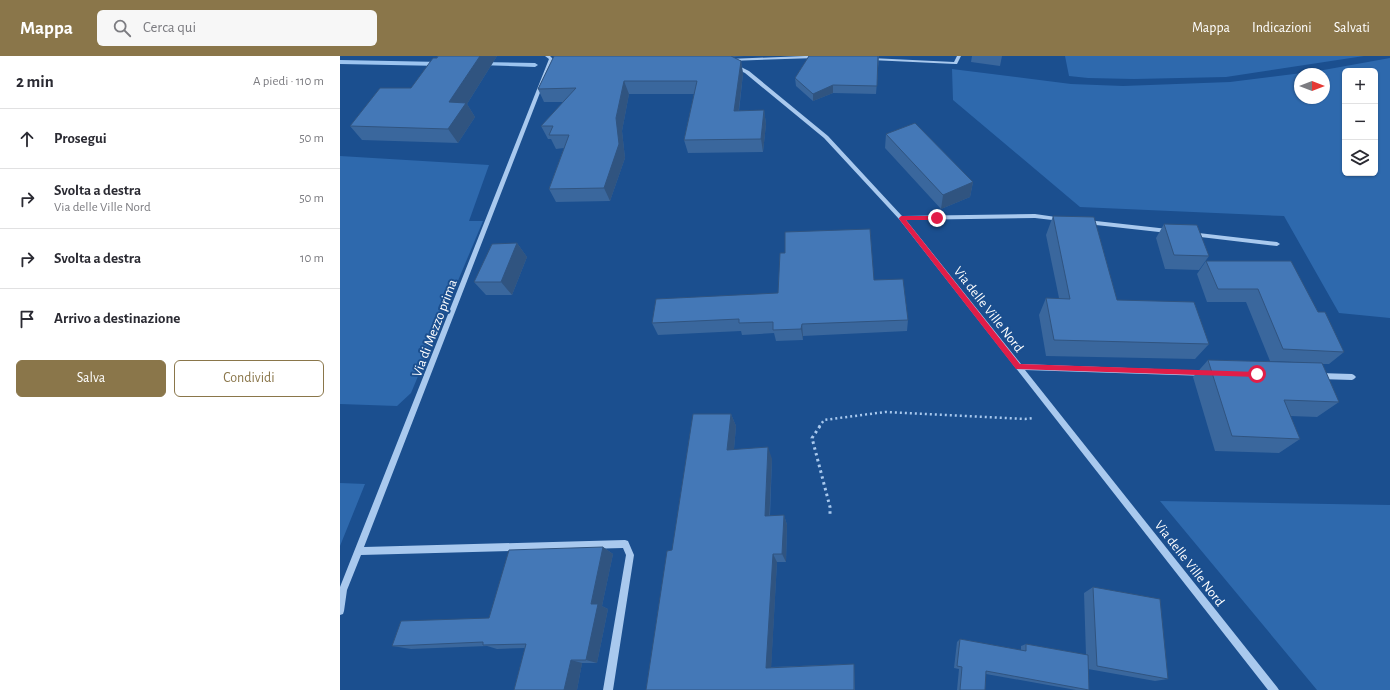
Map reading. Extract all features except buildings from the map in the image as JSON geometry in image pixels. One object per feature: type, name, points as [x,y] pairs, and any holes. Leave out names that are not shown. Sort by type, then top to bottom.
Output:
[{"type":"street","name":"Via di Mezzo prima","points":[[340,611],[343,590],[551,59],[547,56]]},
{"type":"street","points":[[866,59],[955,63],[959,56]]},
{"type":"street","name":"Via delle Ville Nord","points":[[819,57],[774,57],[720,60],[747,72],[826,138],[901,218],[1274,690]]},
{"type":"street","points":[[901,218],[1035,216],[1065,220]]},
{"type":"street","points":[[1080,222],[1178,233]]},
{"type":"street","points":[[1186,234],[1277,244]]},
{"type":"street","points":[[1018,367],[1217,373]]},
{"type":"street","points":[[1312,376],[1352,377]]},
{"type":"street","points":[[359,551],[625,544],[630,554],[608,690]]},
{"type":"path","points":[[830,517],[830,507],[812,438],[824,420],[885,412],[1025,420],[1056,414]]},
{"type":"shaded area","points":[[1065,56],[1364,56],[1226,77],[1134,79],[1069,76]]},
{"type":"shaded area","points":[[1390,58],[1390,318],[1339,313],[1284,216],[1080,207],[953,100],[952,69],[1071,84],[1123,86],[1230,82],[1294,74],[1294,104],[1330,104],[1330,69]]},
{"type":"shaded area","points":[[340,156],[489,165],[469,221],[483,221],[411,393],[397,406],[340,404]]},
{"type":"shaded area","points":[[340,483],[365,484],[340,546]]},
{"type":"shaded area","points":[[1160,501],[1390,505],[1390,690],[1317,690]]},
{"type":"waterway","points":[[340,62],[442,64]]},
{"type":"waterway","points":[[480,64],[535,65]]},
{"type":"route","points":[[937,218],[901,218],[1018,367],[1257,374]]}]
